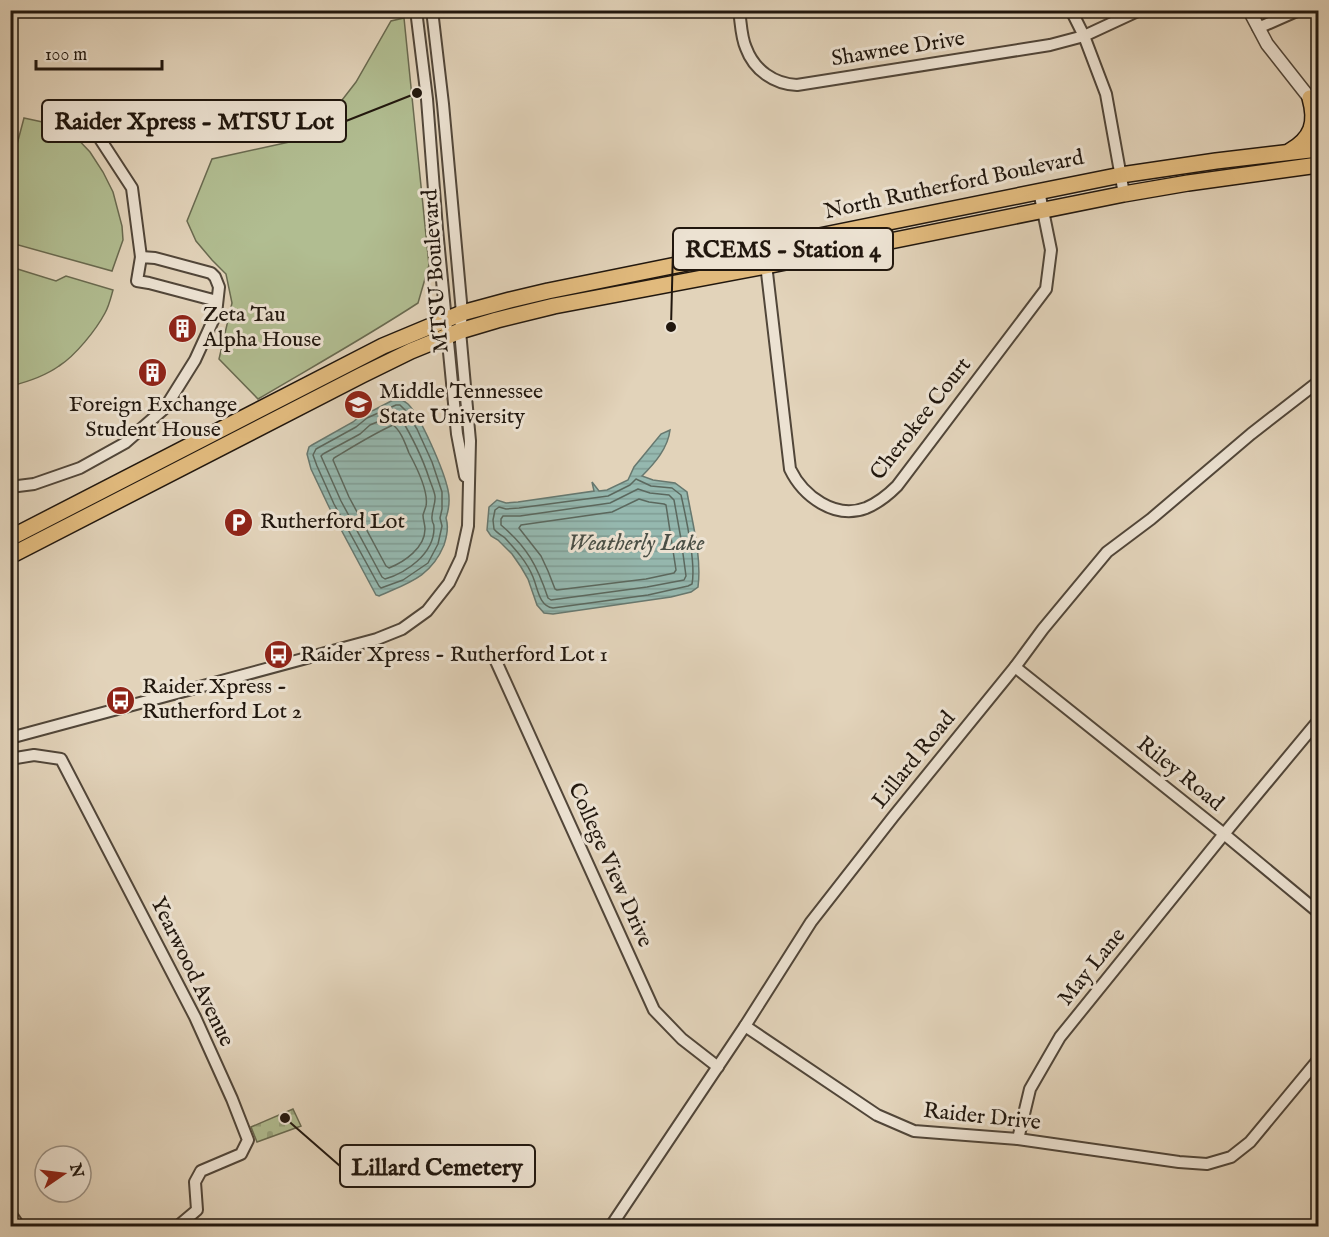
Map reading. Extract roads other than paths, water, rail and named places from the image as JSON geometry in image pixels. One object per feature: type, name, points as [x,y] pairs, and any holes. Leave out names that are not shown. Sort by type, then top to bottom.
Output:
[{"type":"main road","points":[[1288,152],[1302,143],[1312,127],[1314,104]]},
{"type":"main road","name":"North Rutherford Boulevard","points":[[10,538],[383,346],[462,314],[548,291],[1121,175],[1318,149]]},
{"type":"main road","name":"North Rutherford Boulevard","points":[[10,555],[411,351],[497,320],[554,306],[766,266],[1043,209],[1188,183],[1318,165]]},
{"type":"street","name":"MTSU Boulevard","points":[[10,738],[377,639],[402,629],[427,611],[449,583],[461,558],[468,526],[470,441],[453,334],[445,320],[427,99],[416,10]]},
{"type":"street","name":"MTSU Boulevard","points":[[432,10],[462,314],[453,334]]},
{"type":"street","name":"Shawnee Drive","points":[[739,10],[745,47],[750,57],[765,74],[785,85],[1050,45],[1084,36],[1140,10]]},
{"type":"street","points":[[1071,10],[1084,36],[1106,94],[1124,194]]},
{"type":"street","points":[[1249,10],[1267,44],[1314,104]]},
{"type":"street","points":[[1258,28],[1299,10]]},
{"type":"street","points":[[89,122],[132,188],[141,256],[137,281],[217,301]]},
{"type":"street","name":"Cherokee Court","points":[[764,247],[790,469],[802,489],[826,506],[841,510],[865,508],[887,496],[897,486],[1046,289],[1051,250],[1040,191]]},
{"type":"street","points":[[10,487],[34,483],[80,468],[125,443],[165,408],[195,360],[216,314],[218,282],[211,273],[141,256]]},
{"type":"street","name":"Lillard Road","points":[[610,1227],[718,1067],[811,922],[893,816],[1107,552],[1151,519],[1251,434],[1318,382]]},
{"type":"street","name":"College View Drive","points":[[495,659],[654,1010],[682,1039],[718,1067]]},
{"type":"street","name":"Riley Road","points":[[1016,667],[1318,912]]},
{"type":"street","name":"May Lane","points":[[1018,1139],[1030,1089],[1060,1037],[1318,721]]},
{"type":"street","name":"Yearwood Avenue","points":[[10,759],[34,755],[62,759],[195,1017],[248,1140],[241,1154],[201,1171],[195,1182],[197,1210],[178,1227]]},
{"type":"street","name":"Raider Drive","points":[[745,1026],[877,1115],[914,1131],[1018,1139],[1207,1164],[1231,1157],[1251,1142],[1318,1059]]},
{"type":"street","points":[[10,1213],[19,1227]]},
{"type":"water","points":[[395,399],[408,404],[413,411],[425,432],[446,481],[449,493],[447,532],[439,556],[425,572],[409,583],[379,596],[376,595],[329,507],[311,469],[307,454],[312,445],[353,422],[364,413]]},
{"type":"water","name":"Weatherly Lake","points":[[670,430],[664,449],[642,476],[675,483],[687,492],[698,551],[698,587],[691,592],[671,597],[553,614],[544,613],[537,605],[521,567],[512,554],[487,530],[489,507],[497,500],[506,503],[518,502],[594,491],[592,482],[599,491],[607,490],[628,480],[634,467],[661,434]]},
{"type":"place","name":"Raider Xpress - MTSU Lot","points":[[417,93]]},
{"type":"place","name":"RCEMS - Station 4","points":[[671,327]]},
{"type":"place","name":"Zeta Tau Alpha House","points":[[182,328]]},
{"type":"place","name":"Foreign Exchange Student House","points":[[153,373]]},
{"type":"place","name":"Middle Tennessee State University","points":[[358,405]]},
{"type":"place","name":"Rutherford Lot","points":[[239,522]]},
{"type":"place","name":"Raider Xpress - Rutherford Lot 1","points":[[279,655]]},
{"type":"place","name":"Raider Xpress - Rutherford Lot 2","points":[[121,700]]},
{"type":"place","name":"Lillard Cemetery","points":[[285,1118]]}]
